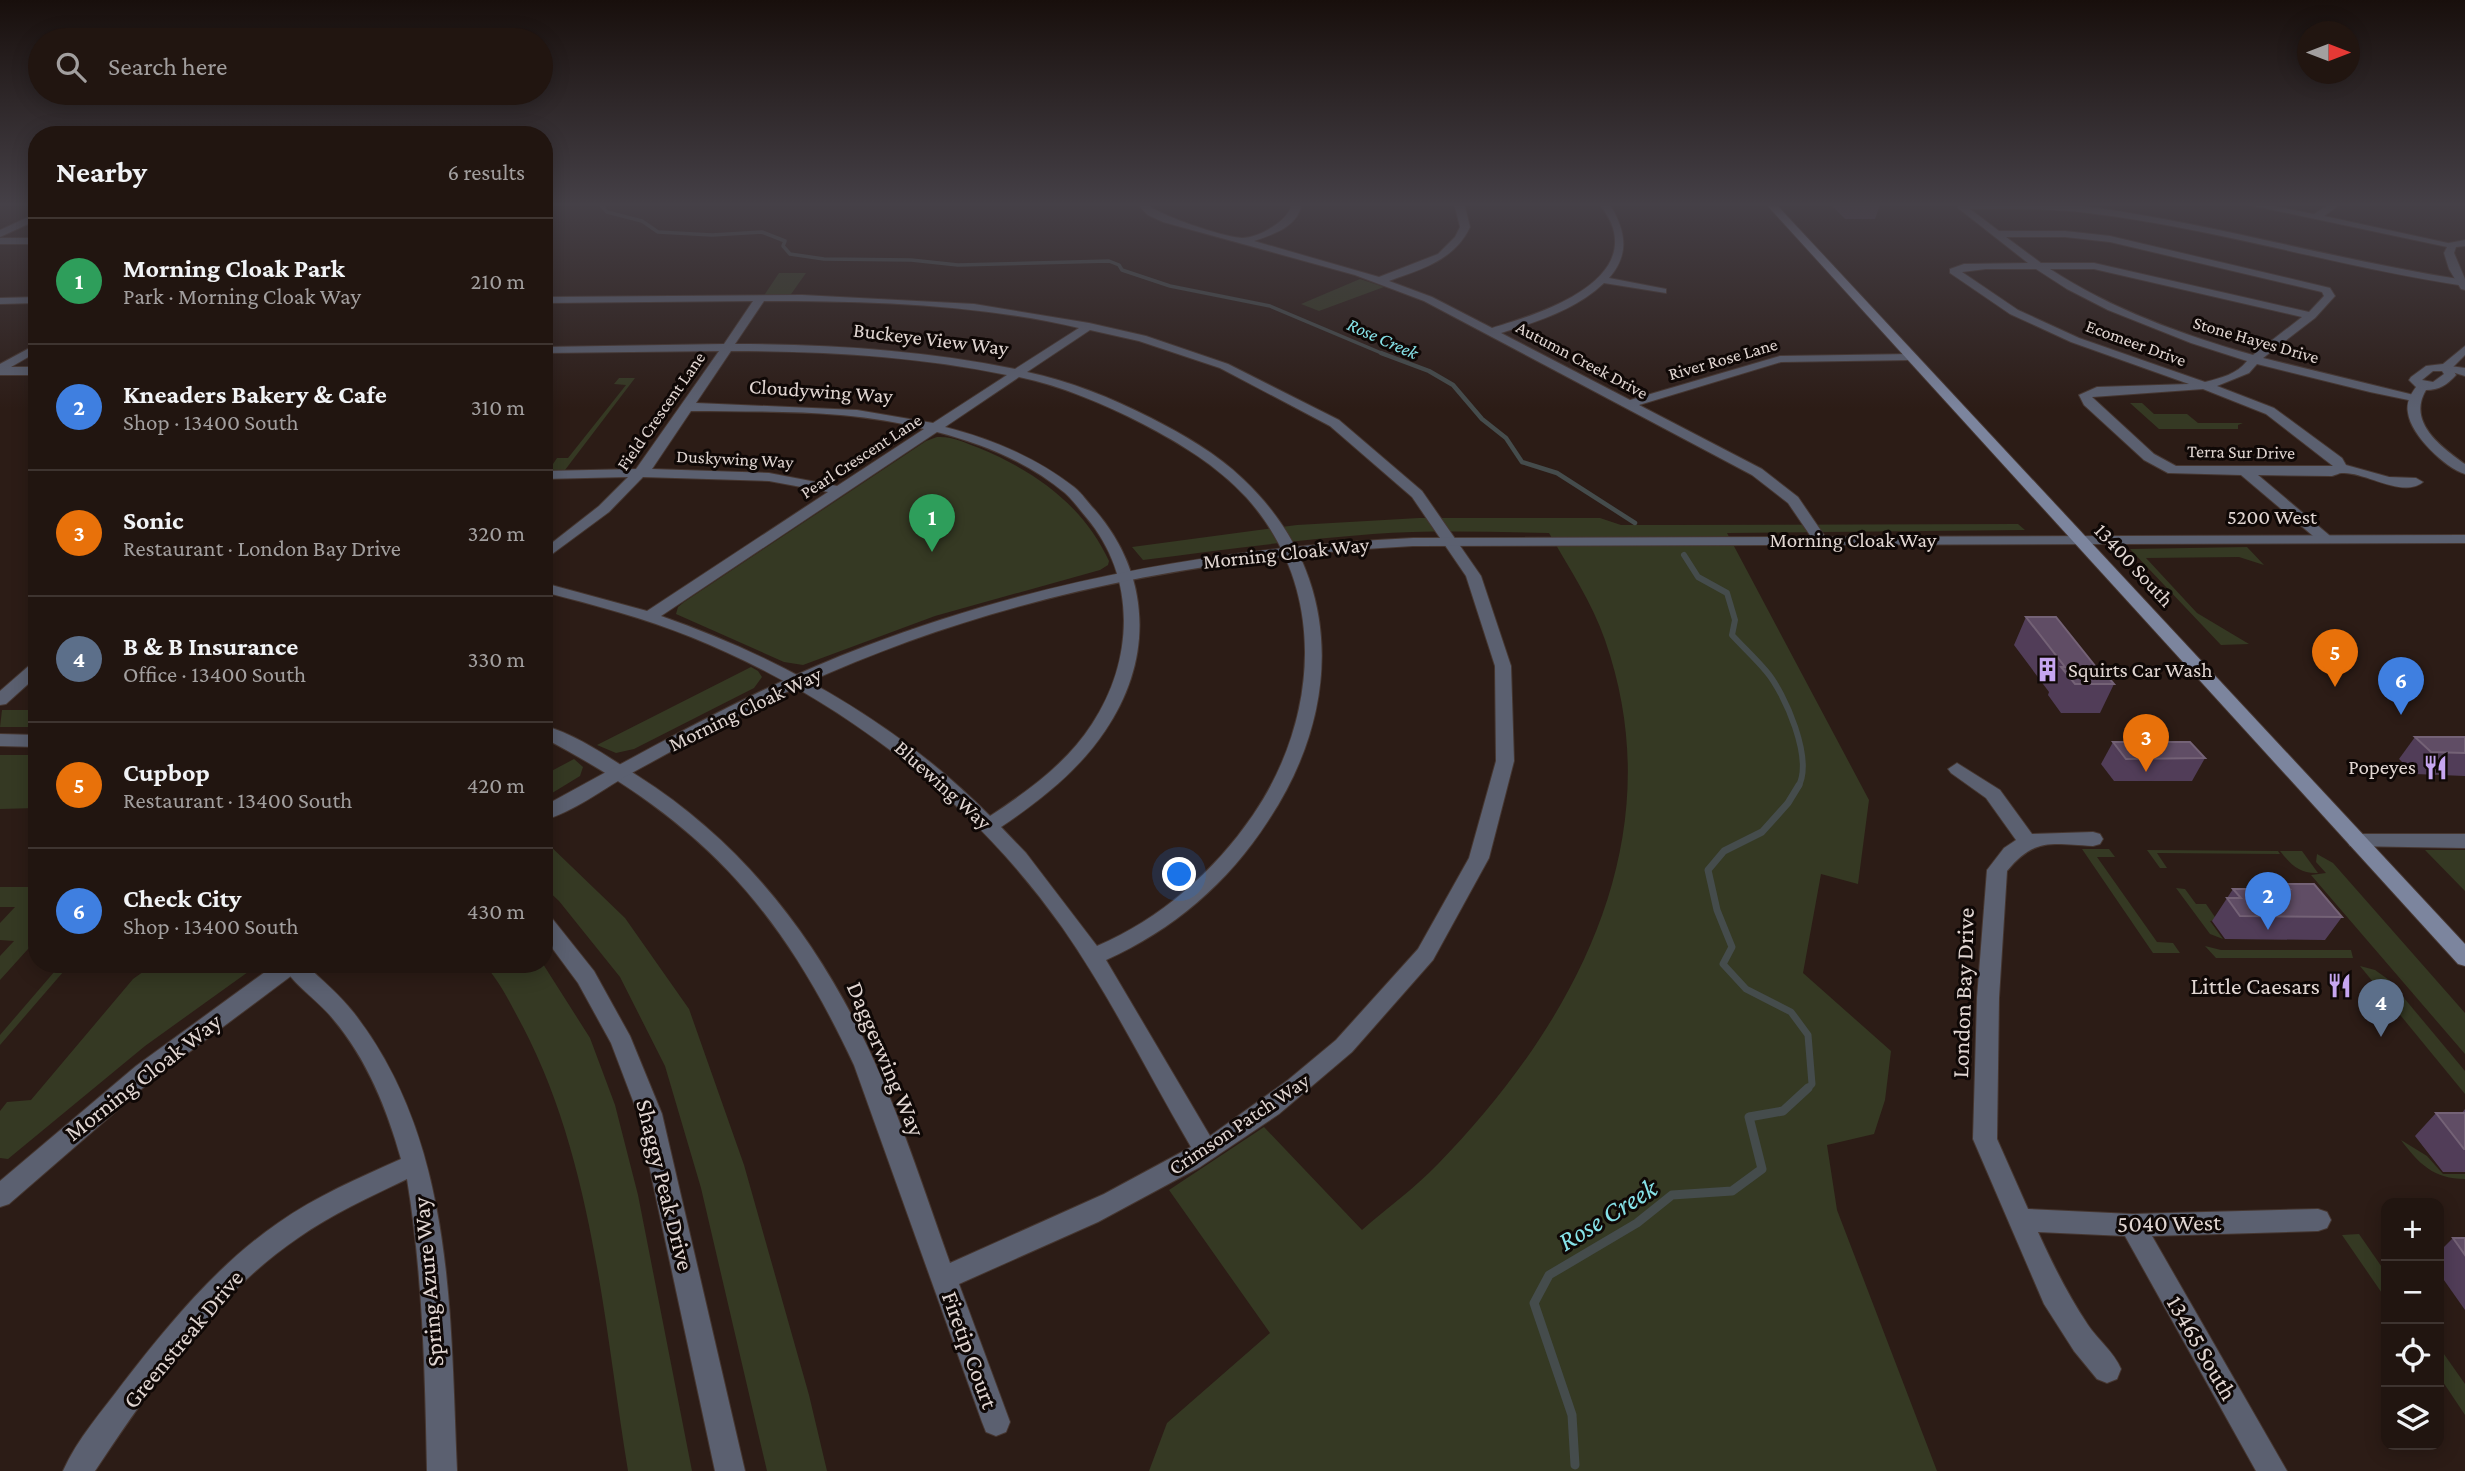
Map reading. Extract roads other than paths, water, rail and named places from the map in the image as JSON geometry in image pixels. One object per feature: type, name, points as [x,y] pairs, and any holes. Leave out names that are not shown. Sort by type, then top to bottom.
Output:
[{"type":"main road","name":"13400 South","points":[[1833,272],[2465,958]]},
{"type":"street","name":"Autumn Creek Drive","points":[[1350,272],[1428,299],[1768,479],[1793,500],[1821,541]]},
{"type":"street","points":[[1380,280],[1401,272]]},
{"type":"street","points":[[1492,332],[1558,309],[1586,293],[1608,272]]},
{"type":"street","name":"Ecomeer Drive","points":[[1955,272],[2014,312],[2075,340],[2270,411],[2337,461],[2341,468]]},
{"type":"street","name":"Stone Hayes Drive","points":[[2047,272],[2070,286],[2143,321],[2255,359],[2414,399]]},
{"type":"street","points":[[2123,272],[2311,316]]},
{"type":"street","points":[[2203,385],[2223,381],[2252,366],[2255,359],[2311,316],[2330,296],[2326,290],[2248,272]]},
{"type":"street","points":[[2383,272],[2464,284]]},
{"type":"street","points":[[1602,280],[1662,291]]},
{"type":"street","name":"Field Crescent Lane","points":[[553,549],[604,509],[639,475],[760,299]]},
{"type":"street","points":[[0,300],[28,300]]},
{"type":"street","name":"Crimson Patch Way","points":[[553,300],[872,300],[958,305],[1022,313],[1089,326],[1198,356],[1242,373],[1307,406],[1349,433],[1390,465],[1424,499],[1479,584],[1491,615],[1506,680],[1506,749],[1501,784],[1479,862],[1436,940],[1378,1013],[1307,1079],[1271,1107],[1138,1189],[944,1278]]},
{"type":"street","name":"Pearl Crescent Lane","points":[[651,615],[1089,326]]},
{"type":"street","points":[[2465,334],[2462,341],[2465,342]]},
{"type":"street","name":"Buckeye View Way","points":[[553,350],[727,349],[885,353],[950,360],[1018,373],[1073,389],[1154,422],[1192,445],[1247,490],[1275,525],[1289,550],[1303,578],[1309,601],[1316,652],[1310,708],[1293,764],[1261,821],[1213,876],[1154,926],[1093,957]]},
{"type":"street","points":[[2446,367],[2465,349]]},
{"type":"street","points":[[0,370],[28,353]]},
{"type":"street","name":"River Rose Lane","points":[[1630,404],[1780,359],[1912,357]]},
{"type":"street","points":[[2446,367],[2465,372]]},
{"type":"street","points":[[2446,367],[2450,375],[2436,386],[2422,386],[2414,399],[2413,414],[2423,435],[2465,470]]},
{"type":"street","points":[[0,370],[28,371]]},
{"type":"street","name":"Terra Sur Drive","points":[[2203,385],[2176,391],[2097,391],[2085,395],[2088,402],[2159,465],[2182,472],[2332,472],[2341,468]]},
{"type":"street","name":"Cloudywing Way","points":[[687,407],[827,410],[885,417],[935,428],[1004,452],[1059,483],[1090,511],[1103,527],[1114,544],[1126,575],[1133,610],[1130,656],[1124,678],[1101,726],[1072,763],[1048,785],[990,825]]},
{"type":"street","points":[[2341,468],[2389,481],[2416,482]]},
{"type":"street","points":[[2246,472],[2325,538]]},
{"type":"street","name":"Duskywing Way","points":[[553,475],[767,477],[839,491]]},
{"type":"street","name":"Morning Cloak Way","points":[[553,809],[798,680],[866,652],[951,622],[1042,595],[1126,575],[1289,550],[1380,543],[2079,539]]},
{"type":"street","name":"5200 West","points":[[2079,539],[2465,539]]},
{"type":"street","name":"Bluewing Way","points":[[553,589],[651,615],[767,663],[882,732],[942,779],[990,825],[1042,885],[1093,957],[1205,1149]]},
{"type":"street","points":[[0,700],[28,675]]},
{"type":"street","name":"Daggerwing Way","points":[[553,737],[619,772],[666,802],[713,841],[761,891],[810,957],[850,1029],[944,1278]]},
{"type":"street","points":[[0,740],[28,741]]},
{"type":"street","points":[[1957,769],[1993,794],[2027,841],[2055,838],[2093,839]]},
{"type":"street","name":"London Bay Drive","points":[[2027,841],[2011,853],[1997,870],[1987,1017],[1985,1139],[2053,1294],[2084,1342],[2107,1369]]},
{"type":"street","points":[[2357,841],[2465,841]]},
{"type":"street","name":"Shaggy Peak Drive","points":[[553,934],[586,977],[622,1042],[650,1114],[730,1471]]},
{"type":"street","name":"Morning Cloak Way","points":[[0,1196],[144,1073],[280,973]]},
{"type":"street","name":"Spring Azure Way","points":[[302,973],[331,1000],[366,1046],[395,1101],[414,1164],[429,1235],[442,1471]]},
{"type":"street","name":"Greenstreak Drive","points":[[78,1471],[187,1326],[255,1256],[319,1211],[414,1164]]},
{"type":"street","name":"5040 West","points":[[2020,1220],[2132,1225],[2318,1220]]},
{"type":"street","name":"13465 South","points":[[2132,1225],[2272,1471]]},
{"type":"street","name":"Firetip Court","points":[[944,1278],[996,1422]]},
{"type":"waterway","name":"Rose Creek","points":[[1127,272],[1170,286],[1270,306],[1383,354]]},
{"type":"waterway","name":"Rose Creek","points":[[1383,354],[1429,371],[1453,385],[1482,419],[1506,438],[1522,462],[1557,473],[1635,523]]},
{"type":"waterway","name":"Rose Creek","points":[[1684,555],[1698,577],[1727,593],[1735,620],[1732,635],[1766,671],[1789,710],[1800,744],[1802,775],[1798,786]]},
{"type":"waterway","name":"Rose Creek","points":[[1798,786],[1788,803],[1762,832],[1724,851],[1708,870],[1717,910],[1732,947],[1723,964],[1746,989],[1791,1012],[1808,1035],[1812,1084],[1808,1088]]},
{"type":"waterway","name":"Rose Creek","points":[[1575,1465],[1572,1415],[1534,1303],[1549,1275],[1637,1223],[1672,1195],[1732,1191],[1762,1169],[1749,1117],[1783,1111],[1808,1088]]},
{"type":"place","name":"Morning Cloak Park","points":[[932,552]]},
{"type":"place","name":"Squirts Car Wash","points":[[2048,670]]},
{"type":"place","name":"Cupbop","points":[[2335,687]]},
{"type":"place","name":"Check City","points":[[2401,715]]},
{"type":"place","name":"Popeyes","points":[[2436,767]]},
{"type":"place","name":"Sonic","points":[[2146,772]]},
{"type":"place","name":"Kneaders Bakery & Cafe","points":[[2268,930]]},
{"type":"place","name":"Little Caesars","points":[[2340,986]]},
{"type":"place","name":"B & B Insurance","points":[[2381,1037]]}]
